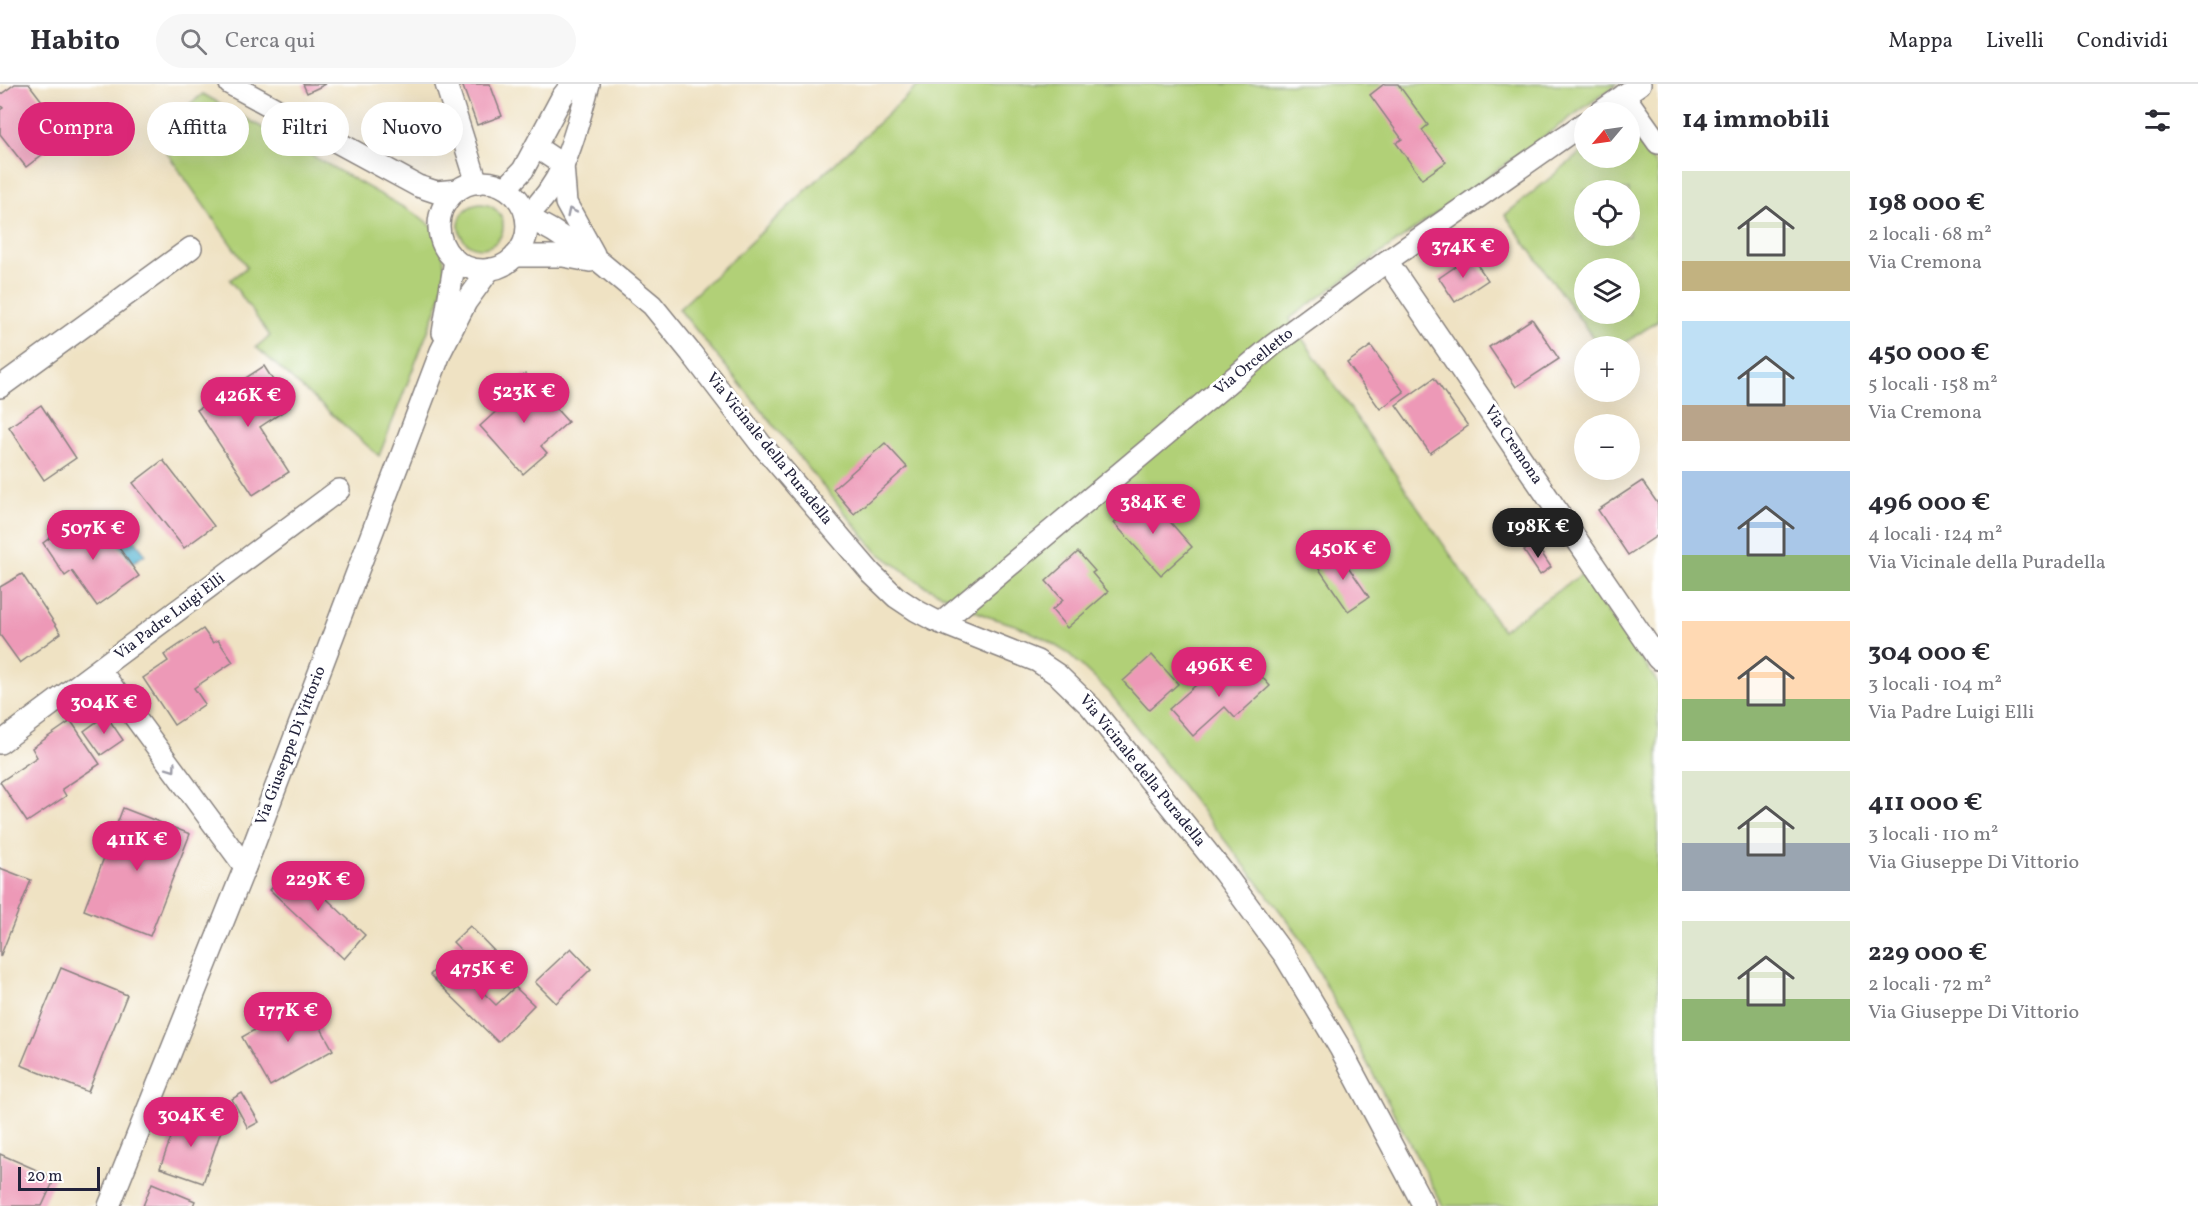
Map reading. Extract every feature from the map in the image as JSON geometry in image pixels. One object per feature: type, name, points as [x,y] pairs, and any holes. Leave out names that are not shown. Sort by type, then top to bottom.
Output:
[{"type":"street","points":[[230,84],[418,186],[436,192],[467,186],[497,184],[506,188],[521,205],[526,216],[525,238],[515,256],[503,265],[478,270],[455,260],[446,250],[441,237],[442,211],[448,199],[467,186]]},
{"type":"street","points":[[446,84],[467,186]]},
{"type":"street","points":[[506,188],[523,170],[562,97],[572,84]]},
{"type":"street","points":[[526,216],[539,205],[558,180],[589,84]]},
{"type":"street","points":[[1615,102],[1632,90],[1658,143]]},
{"type":"street","name":"Via Orcelletto","points":[[941,623],[1273,345],[1387,261],[1574,130]]},
{"type":"street","points":[[536,147],[563,165]]},
{"type":"street","points":[[563,165],[566,203],[600,262]]},
{"type":"street","points":[[392,171],[421,198],[440,224]]},
{"type":"street","name":"Via Vicinale della Puradella","points":[[526,216],[600,262],[652,306],[692,353],[760,443],[879,581],[905,604],[941,623],[1028,656],[1047,667],[1078,693],[1105,723],[1237,889],[1289,963],[1340,1048],[1424,1206]]},
{"type":"street","points":[[0,387],[191,248]]},
{"type":"street","points":[[515,256],[563,256],[600,262]]},
{"type":"street","name":"Via Giuseppe Di Vittorio","points":[[441,351],[455,260]]},
{"type":"street","name":"Via Cremona","points":[[1387,261],[1658,659]]},
{"type":"street","name":"Via Giuseppe Di Vittorio","points":[[109,1206],[245,867],[441,351],[466,302],[490,269]]},
{"type":"street","name":"Via Padre Luigi Elli","points":[[0,743],[339,490]]},
{"type":"street","points":[[100,670],[245,867]]},
{"type":"green space","points":[[920,84],[1617,84],[1592,102],[1574,102],[1574,115],[1289,319],[1502,630],[1582,574],[1658,683],[1658,1206],[1443,1206],[1301,938],[1109,692],[1069,654],[1043,638],[1018,626],[986,616],[925,586],[876,551],[679,309]]},
{"type":"green space","points":[[203,94],[217,102],[193,102]]},
{"type":"green space","points":[[249,120],[261,127],[261,156],[313,156],[419,216],[434,228],[442,246],[445,271],[440,300],[379,456],[256,347],[270,336],[230,280],[247,267],[169,156],[249,156]]},
{"type":"green space","points":[[1640,144],[1658,168],[1658,321],[1635,336],[1592,336],[1583,324],[1640,324],[1640,258],[1574,258],[1574,311],[1505,215],[1574,158],[1574,168],[1640,168]]},
{"type":"green space","points":[[481,204],[496,211],[503,226],[496,241],[481,248],[466,241],[459,226],[466,211]]},
{"type":"water","points":[[120,521],[145,554],[133,563],[108,530]]},
{"type":"building","points":[[15,84],[29,84],[43,102],[18,102],[18,156],[40,156],[26,167],[0,134],[0,110],[3,108],[0,105],[0,95]]},
{"type":"building","points":[[303,84],[326,84],[307,93]]},
{"type":"building","points":[[462,84],[490,84],[502,116],[477,125]]},
{"type":"building","points":[[1384,84],[1398,84],[1428,125],[1422,130],[1446,162],[1422,179],[1396,143],[1402,139],[1370,95]]},
{"type":"building","points":[[1471,256],[1488,280],[1455,302],[1439,278]]},
{"type":"building","points":[[1532,319],[1559,359],[1516,387],[1489,347]]},
{"type":"building","points":[[1371,346],[1404,392],[1380,409],[1347,363]]},
{"type":"building","points":[[264,366],[290,407],[260,427],[289,472],[253,495],[197,410]]},
{"type":"building","points":[[525,374],[568,422],[541,446],[547,453],[523,474],[480,426],[503,405],[497,399]]},
{"type":"building","points":[[1434,378],[1468,426],[1430,453],[1396,405]]},
{"type":"building","points":[[41,405],[76,458],[44,480],[9,427]]},
{"type":"building","points":[[885,443],[907,467],[854,514],[833,489]]},
{"type":"building","points":[[163,460],[214,526],[184,548],[133,483]]},
{"type":"building","points":[[1642,481],[1658,504],[1658,535],[1628,555],[1598,510]]},
{"type":"building","points":[[1146,494],[1192,547],[1161,575],[1114,523]]},
{"type":"building","points":[[98,518],[139,576],[97,606],[72,571],[65,576],[43,543],[62,529],[69,538]]},
{"type":"building","points":[[1535,543],[1551,567],[1540,575],[1524,551]]},
{"type":"building","points":[[1078,552],[1095,571],[1092,573],[1108,592],[1067,628],[1052,610],[1063,600],[1046,581]]},
{"type":"building","points":[[1338,552],[1369,597],[1348,611],[1317,566]]},
{"type":"building","points":[[22,574],[61,633],[20,663],[0,635],[0,587]]},
{"type":"building","points":[[203,629],[213,643],[218,640],[233,662],[194,688],[205,704],[174,725],[143,678],[168,661],[164,655]]},
{"type":"building","points":[[1152,655],[1178,684],[1149,710],[1123,681]]},
{"type":"building","points":[[1248,661],[1270,686],[1235,718],[1225,707],[1193,736],[1169,709],[1205,677],[1216,689]]},
{"type":"building","points":[[106,715],[123,740],[101,755],[84,731]]},
{"type":"building","points":[[71,721],[100,764],[62,789],[66,796],[27,822],[0,782],[37,757],[32,748]]},
{"type":"building","points":[[123,808],[190,834],[150,936],[84,910]]},
{"type":"building","points":[[292,866],[365,935],[344,959],[270,890]]},
{"type":"building","points":[[0,868],[31,880],[0,957]]},
{"type":"building","points":[[470,926],[499,956],[482,972],[453,942]]},
{"type":"building","points":[[571,948],[591,969],[556,1003],[535,982]]},
{"type":"building","points":[[447,957],[496,1005],[515,987],[534,1005],[498,1042],[430,975]]},
{"type":"building","points":[[61,968],[127,995],[88,1092],[21,1065]]},
{"type":"building","points":[[306,1001],[333,1050],[270,1086],[242,1037]]},
{"type":"building","points":[[242,1093],[259,1122],[248,1128],[232,1099]]},
{"type":"building","points":[[180,1113],[222,1128],[203,1183],[160,1168]]},
{"type":"building","points":[[0,1154],[55,1178],[42,1206],[0,1206]]},
{"type":"building","points":[[152,1183],[195,1201],[193,1206],[143,1206]]}]
